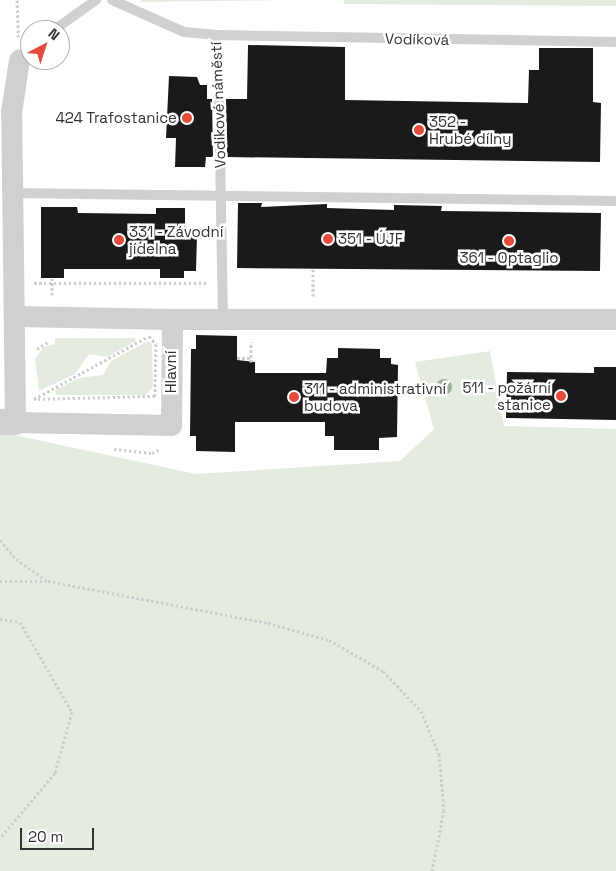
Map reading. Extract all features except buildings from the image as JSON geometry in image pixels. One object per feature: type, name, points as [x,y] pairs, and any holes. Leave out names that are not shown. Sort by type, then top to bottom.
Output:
[{"type":"street","name":"Hlavní","points":[[21,70],[11,112],[6,193],[17,316],[8,422],[171,426],[172,318]]},
{"type":"street","points":[[17,316],[223,320],[616,319]]},
{"type":"lane","points":[[68,20],[96,0]]},
{"type":"lane","name":"Vodíkové náměstí","points":[[112,0],[184,32],[218,35],[223,320]]},
{"type":"lane","name":"Vodíková","points":[[218,35],[616,42]]},
{"type":"lane","points":[[6,193],[616,201]]},
{"type":"path","points":[[17,0],[20,24]]},
{"type":"path","points":[[312,269],[313,304]]},
{"type":"path","points":[[30,273],[30,283],[173,280],[206,283]]},
{"type":"path","points":[[51,283],[52,278]]},
{"type":"path","points":[[149,336],[156,344],[155,396],[34,399],[149,336]]},
{"type":"path","points":[[237,358],[250,358]]},
{"type":"path","points":[[0,540],[16,559],[48,581]]},
{"type":"path","points":[[0,581],[48,581],[268,622],[329,640],[383,671],[421,710],[439,754],[444,810],[432,871]]},
{"type":"path","points":[[0,619],[20,622],[72,712],[55,773],[0,838]]},
{"type":"shaded area","points":[[142,0],[290,0],[139,2]]},
{"type":"shaded area","points":[[344,0],[616,0],[616,6],[344,4]]},
{"type":"shaded area","points":[[55,338],[135,338],[136,341],[107,357],[89,354],[75,374],[39,391],[35,358],[44,347],[55,344]]},
{"type":"shaded area","points":[[148,341],[152,344],[153,386],[146,395],[56,395],[55,390],[79,378],[103,375],[111,361]]},
{"type":"shaded area","points":[[490,351],[504,426],[616,429],[616,871],[0,871],[0,432],[196,474],[400,461],[434,429],[415,362]]},
{"type":"place","name":"424 Trafostanice","points":[[187,118]]},
{"type":"place","name":"352 - Hrubé dílny","points":[[419,130]]},
{"type":"place","name":"351 - ÚJF","points":[[328,239]]},
{"type":"place","name":"331 - Závodní jídelna","points":[[119,240]]},
{"type":"place","name":"361 - Optaglio","points":[[509,241]]},
{"type":"place","name":"511 - požární stanice","points":[[561,396]]},
{"type":"place","name":"311 - administrativní budova","points":[[294,397]]}]
